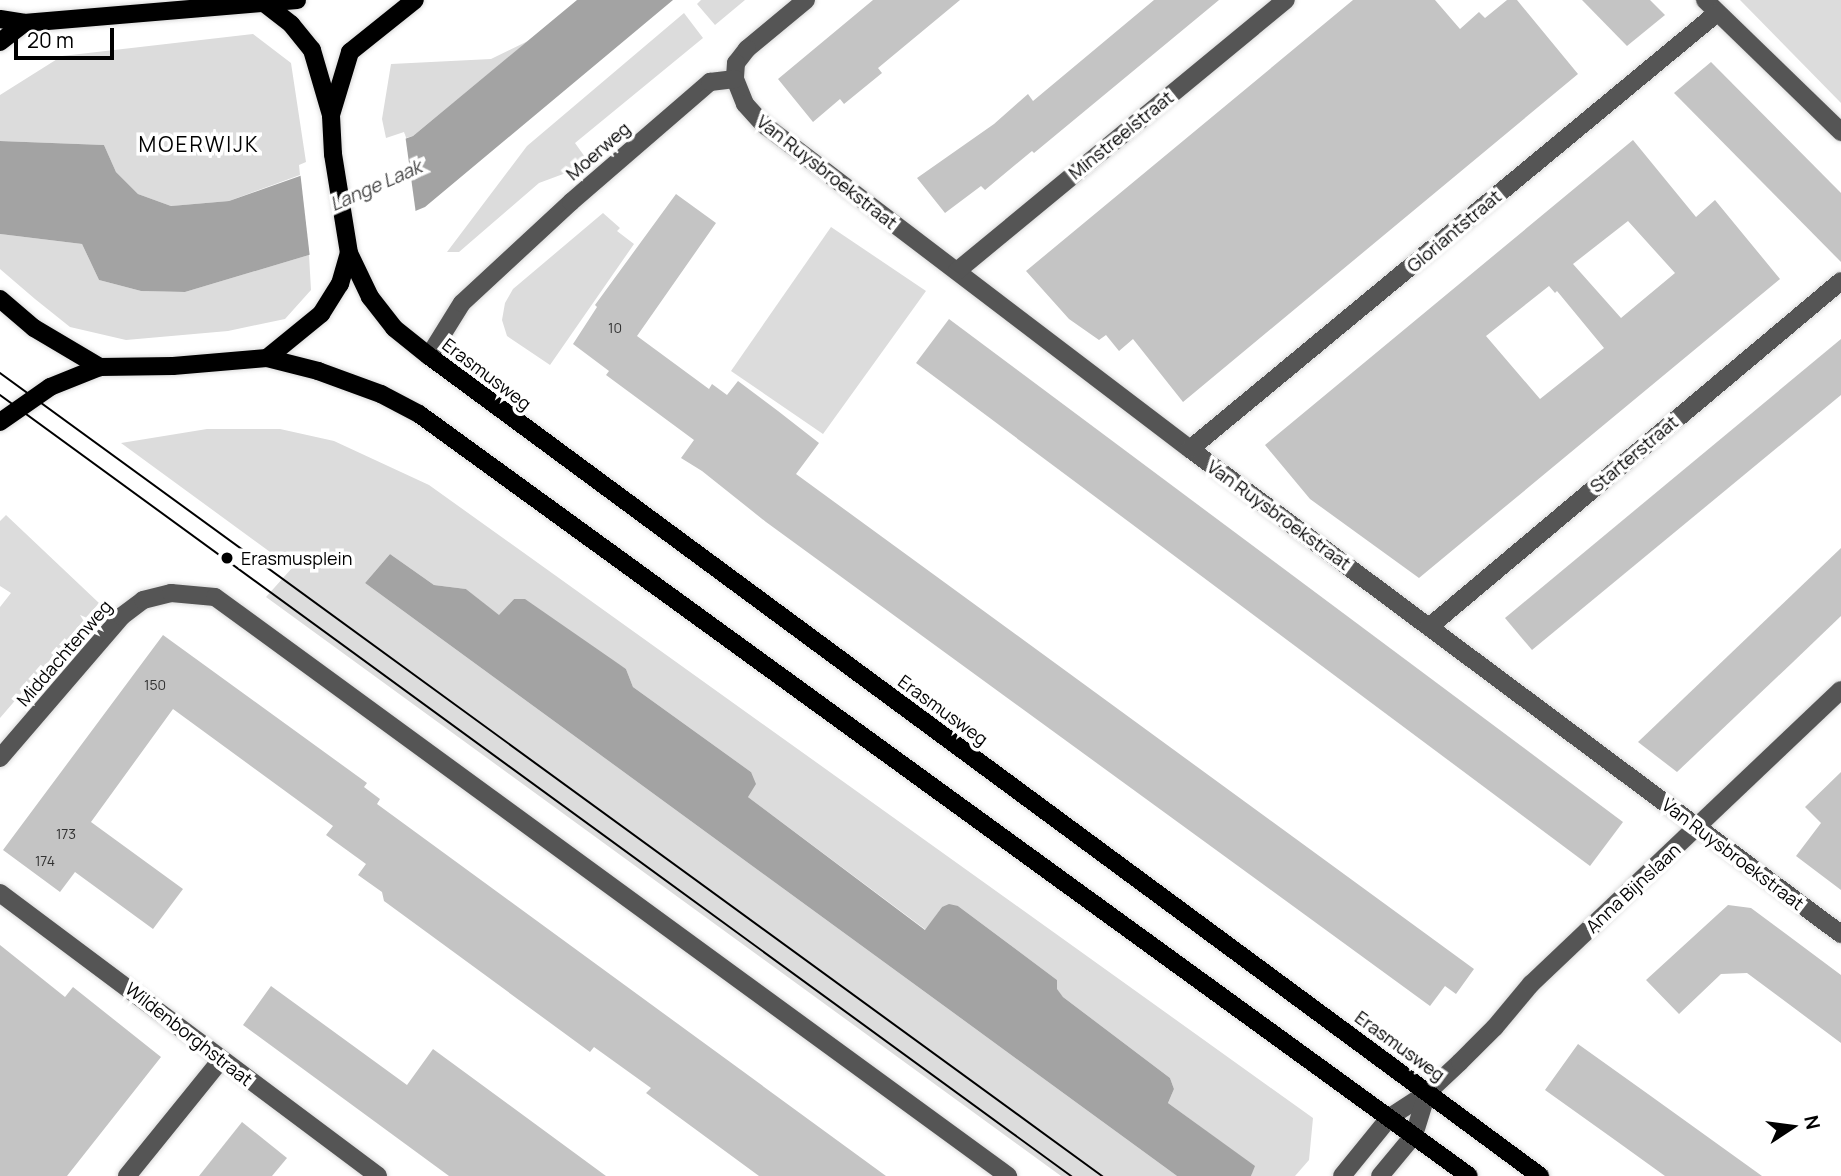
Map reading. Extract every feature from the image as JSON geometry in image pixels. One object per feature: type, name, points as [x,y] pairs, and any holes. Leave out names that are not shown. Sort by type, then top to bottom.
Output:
[{"type":"main road","points":[[0,19],[24,23],[297,0]]},
{"type":"main road","points":[[331,115],[350,52],[415,0]]},
{"type":"main road","points":[[264,3],[291,24],[312,50],[331,115],[333,154],[349,253],[340,284],[321,314],[267,358]]},
{"type":"main road","points":[[0,42],[24,23]]},
{"type":"main road","name":"Erasmusweg","points":[[349,253],[370,297],[394,328],[429,356],[1540,1176]]},
{"type":"main road","points":[[0,299],[34,328],[100,367]]},
{"type":"main road","points":[[0,422],[50,387],[100,367],[173,366],[267,358],[318,371],[381,394],[419,414],[1469,1176]]},
{"type":"street","points":[[735,79],[736,63],[747,49],[806,0]]},
{"type":"street","name":"Minstreelstraat","points":[[957,271],[1286,0]]},
{"type":"street","points":[[1711,7],[1841,132]]},
{"type":"street","name":"Gloriantstraat","points":[[1190,449],[1711,7]]},
{"type":"street","name":"Van Ruysbroekstraat","points":[[735,79],[745,104],[763,124],[1190,449],[1841,934]]},
{"type":"street","name":"Moerweg","points":[[429,356],[462,303],[571,202],[710,82],[735,79]]},
{"type":"street","name":"Starterstraat","points":[[1429,627],[1841,281]]},
{"type":"street","name":"Middachtenweg","points":[[0,758],[122,616],[143,600],[171,593],[215,597],[1008,1176]]},
{"type":"street","name":"Anna Bijnslaan","points":[[1342,1176],[1390,1117],[1427,1093],[1461,1062],[1531,984],[1841,690]]},
{"type":"street","name":"Wildenborghstraat","points":[[0,893],[145,999],[220,1060],[377,1176]]},
{"type":"street","points":[[127,1176],[220,1060]]},
{"type":"street","points":[[1380,1176],[1414,1135],[1427,1093]]},
{"type":"shaded area","points":[[701,0],[745,0],[715,25],[697,4]]},
{"type":"shaded area","points":[[1740,0],[1841,0],[1841,103]]},
{"type":"shaded area","points":[[684,13],[703,38],[575,143],[590,164],[539,183],[459,252],[447,252],[527,146]]},
{"type":"shaded area","points":[[253,34],[291,63],[306,162],[299,165],[300,175],[229,201],[171,206],[138,194],[116,172],[104,145],[0,141],[0,95],[62,56]]},
{"type":"shaded area","points":[[528,41],[413,136],[406,138],[404,132],[386,138],[382,119],[391,64],[491,59]]},
{"type":"shaded area","points":[[603,213],[620,228],[617,231],[634,244],[550,365],[507,336],[502,320],[505,303],[513,289]]},
{"type":"shaded area","points":[[831,227],[926,291],[823,434],[731,371]]},
{"type":"shaded area","points":[[0,234],[82,244],[99,280],[141,291],[185,292],[309,255],[311,290],[285,319],[228,331],[126,340],[70,327],[35,299],[0,269]]},
{"type":"shaded area","points":[[207,429],[280,429],[334,441],[429,485],[1313,1118],[1309,1160],[1295,1176],[1251,1176],[1254,1166],[1168,1103],[1174,1089],[1170,1078],[1063,997],[1056,989],[1057,980],[958,906],[942,907],[926,930],[748,797],[751,772],[633,687],[626,669],[514,599],[499,616],[466,589],[434,585],[390,554],[365,583],[1177,1176],[1061,1176],[266,597],[292,568],[121,443]]},
{"type":"shaded area","points":[[6,515],[99,603],[0,718],[0,607],[11,593],[0,586],[0,521]]},
{"type":"water","name":"Lange Laak","points":[[577,0],[673,0],[425,207],[309,255],[185,292],[141,291],[99,280],[82,244],[0,234],[0,141],[104,145],[116,172],[138,194],[171,206],[229,201],[413,136]]},
{"type":"water","points":[[390,554],[434,585],[466,589],[499,615],[514,599],[525,599],[626,669],[633,687],[751,772],[756,784],[748,797],[925,930],[942,907],[949,904],[958,906],[1057,980],[1057,989],[1063,997],[1170,1078],[1174,1089],[1168,1103],[1255,1166],[1251,1176],[1177,1176],[365,583]]},
{"type":"pier","points":[[405,134],[416,214],[310,258],[300,171]]},
{"type":"building","points":[[873,0],[960,0],[878,68],[882,73],[844,104],[840,99],[813,122],[778,79]]},
{"type":"building","points":[[1154,0],[1219,0],[1034,153],[1032,151],[985,190],[981,186],[945,213],[917,178],[994,124],[1028,94],[1033,101]]},
{"type":"building","points":[[1353,0],[1435,0],[1460,29],[1479,12],[1485,18],[1507,0],[1517,0],[1578,74],[1183,402],[1133,339],[1119,351],[1106,335],[1099,340],[1069,319],[1026,271]]},
{"type":"building","points":[[1582,0],[1650,0],[1665,15],[1627,46]]},
{"type":"building","points":[[1711,62],[1841,193],[1841,262],[1674,93]]},
{"type":"building","points":[[1633,140],[1696,217],[1715,200],[1780,279],[1419,578],[1310,499],[1265,445]],"holes":[[[1628,221],[1675,273],[1621,318],[1573,264]],[[1549,286],[1555,293],[1557,291],[1604,348],[1540,399],[1486,336]]]},
{"type":"building","points":[[676,194],[716,223],[637,336],[709,389],[712,384],[727,395],[738,381],[778,411],[819,443],[796,474],[1474,969],[1456,994],[1445,986],[1430,1006],[681,458],[694,440],[606,375],[609,371],[573,344],[597,307],[595,305]]},
{"type":"building","points":[[949,319],[1623,822],[1590,866],[916,363]]},
{"type":"building","points":[[1841,339],[1841,395],[1532,650],[1505,618]]},
{"type":"building","points":[[1841,548],[1841,616],[1792,663],[1677,772],[1638,742]]},
{"type":"building","points":[[163,635],[367,783],[364,787],[380,799],[377,804],[886,1176],[759,1176],[646,1093],[651,1088],[594,1047],[590,1052],[384,901],[382,892],[358,875],[366,864],[326,835],[333,826],[173,709],[91,822],[183,889],[153,929],[75,872],[60,892],[3,850]]},
{"type":"building","points":[[1841,772],[1841,890],[1796,856],[1821,823],[1805,807]]},
{"type":"building","points":[[1728,905],[1751,908],[1841,975],[1841,1043],[1747,973],[1721,974],[1679,1014],[1646,980]]},
{"type":"building","points":[[0,945],[65,997],[73,987],[161,1057],[67,1176],[0,1176]]},
{"type":"building","points":[[271,986],[407,1085],[433,1049],[606,1176],[449,1176],[243,1025]]},
{"type":"building","points":[[1578,1044],[1762,1176],[1665,1176],[1545,1090]]},
{"type":"building","points":[[242,1122],[287,1158],[272,1176],[199,1176]]},
{"type":"tram line","points":[[0,373],[1102,1176]]},
{"type":"tram line","points":[[0,395],[1071,1176]]},
{"type":"place","name":"Erasmusplein","points":[[227,558]]},
{"type":"district","name":"MOERWIJK","points":[[199,144]]}]
